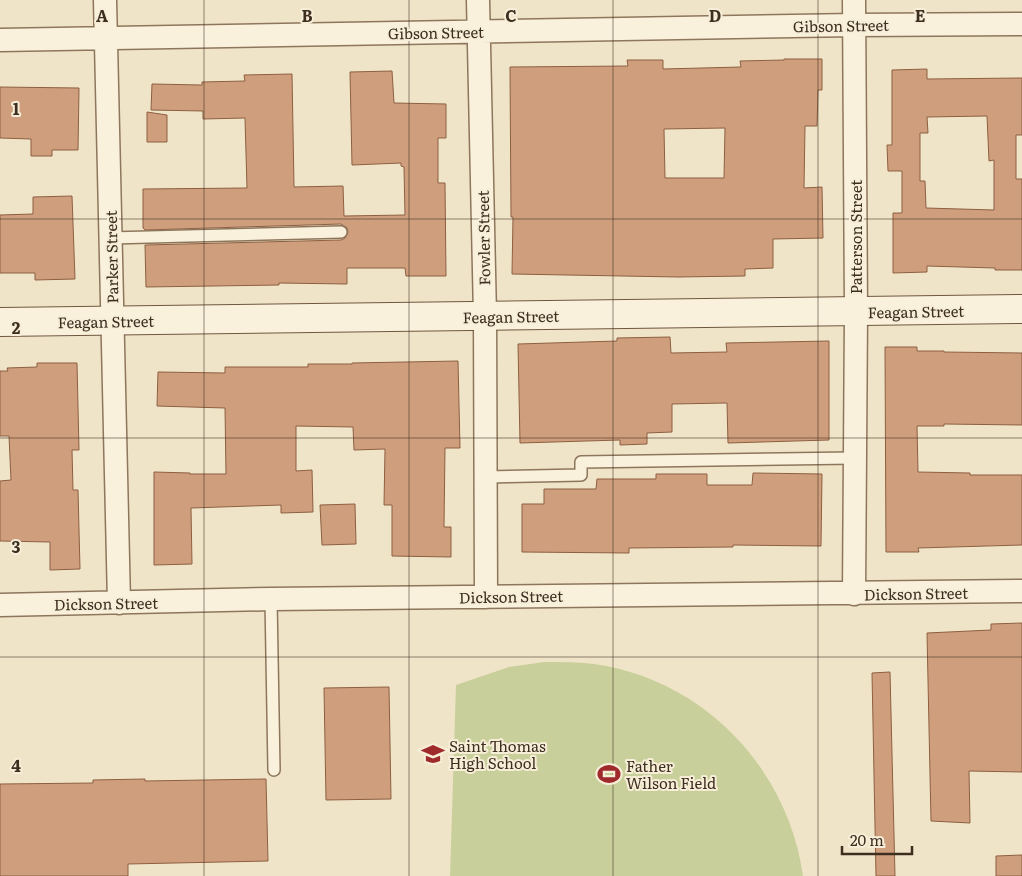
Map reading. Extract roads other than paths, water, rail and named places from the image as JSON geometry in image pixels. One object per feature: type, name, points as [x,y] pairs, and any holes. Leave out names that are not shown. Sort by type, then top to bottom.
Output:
[{"type":"street","name":"Parker Street","points":[[105,0],[118,603]]},
{"type":"street","name":"Fowler Street","points":[[478,0],[485,316],[486,597]]},
{"type":"street","name":"Patterson Street","points":[[854,0],[856,312],[854,594]]},
{"type":"street","name":"Gibson Street","points":[[0,40],[854,25],[1022,24]]},
{"type":"street","name":"Feagan Street","points":[[0,322],[1022,309]]},
{"type":"street","name":"Dickson Street","points":[[0,605],[271,599],[1022,591]]},
{"type":"lane","points":[[110,238],[341,232]]},
{"type":"lane","points":[[485,477],[581,476],[581,462],[854,458]]},
{"type":"lane","points":[[271,599],[274,770]]},
{"type":"place","name":"Saint Thomas High School","points":[[433,754]]},
{"type":"place","name":"Father Wilson Field","points":[[609,774]]}]
